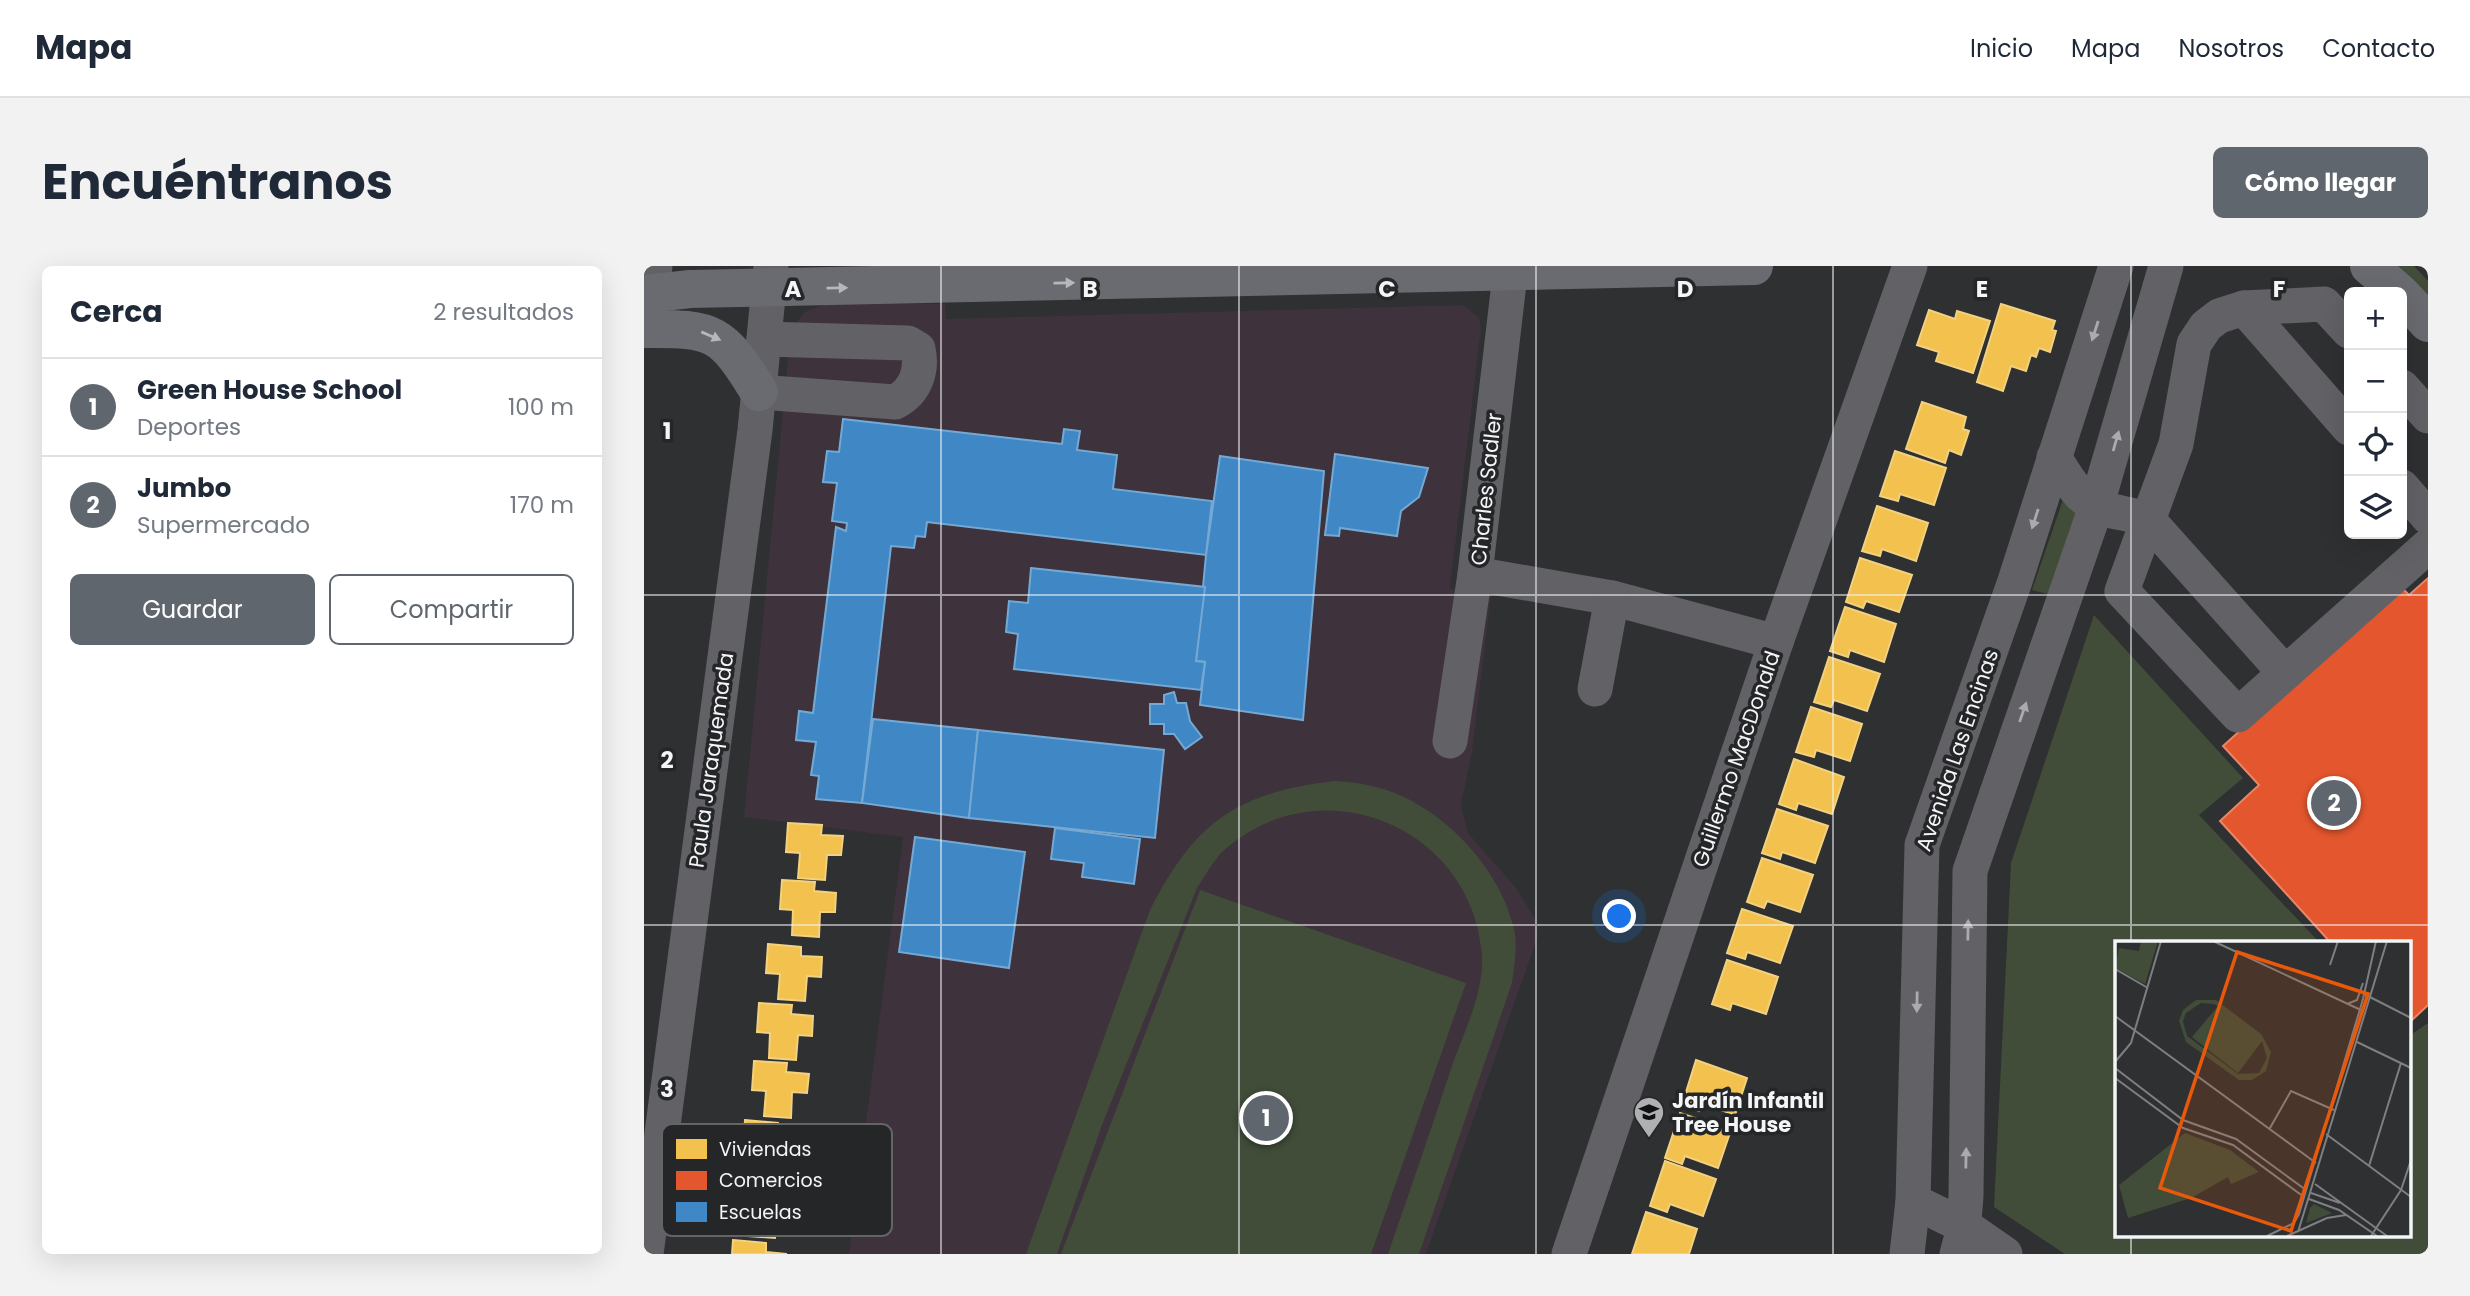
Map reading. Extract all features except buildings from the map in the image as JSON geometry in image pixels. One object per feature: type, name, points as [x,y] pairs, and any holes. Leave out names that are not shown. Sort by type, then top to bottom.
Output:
[{"type":"main road","points":[[648,295],[770,278],[1754,266]]},
{"type":"main road","points":[[2369,266],[2392,287]]},
{"type":"main road","points":[[648,295],[693,330],[719,338],[731,348],[759,392]]},
{"type":"main road","points":[[2407,301],[2428,323]]},
{"type":"street","name":"Guillermo MacDonald","points":[[1569,1254],[1776,642],[1910,266]]},
{"type":"street","name":"Avenida Las Encinas","points":[[1907,1254],[1913,1201],[1920,852],[2116,266]]},
{"type":"street","points":[[1961,1240],[1970,871],[2096,507],[2166,266]]},
{"type":"street","name":"Charles Sadler","points":[[1511,269],[1475,574],[1612,598],[1776,642]]},
{"type":"street","name":"Paula Jaraquemada","points":[[663,1124],[759,392],[770,278]]},
{"type":"street","points":[[2344,326],[2324,304],[2244,308],[2219,316],[2206,326],[2194,344],[2176,444],[2150,522],[2122,591],[2238,715],[2428,546]]},
{"type":"street","points":[[2244,308],[2344,422]]},
{"type":"street","points":[[759,392],[895,402],[912,389],[920,360],[918,349],[908,343],[764,339]]},
{"type":"street","points":[[2407,393],[2428,416]]},
{"type":"street","points":[[2054,457],[2072,486],[2096,507],[2135,513],[2150,522],[2285,673]]},
{"type":"street","points":[[2407,493],[2428,517]]},
{"type":"street","points":[[1450,741],[1475,574]]},
{"type":"street","points":[[1595,689],[1612,598]]},
{"type":"street","name":"Paula Jaraquemada","points":[[646,1254],[662,1132]]},
{"type":"street","points":[[1913,1201],[1961,1240],[2005,1254]]},
{"type":"shaded area","points":[[833,302],[945,304],[946,319],[1463,305],[1479,317],[1481,329],[1450,588],[1491,595],[1472,752],[1461,805],[1468,833],[1517,889],[1536,921],[1538,936],[1426,1254],[849,1254],[851,1236],[892,1236],[892,1124],[866,1124],[903,837],[744,817],[791,328],[806,311]]},
{"type":"green space","points":[[2395,266],[2414,266],[2428,281],[2428,298]]},
{"type":"green space","points":[[2066,491],[2079,519],[2052,595],[2032,590]]},
{"type":"green space","points":[[2094,615],[2243,778],[2199,815],[2318,941],[2115,941],[2115,1236],[2410,1236],[2410,1035],[2428,1023],[2428,1254],[2065,1254],[1994,1207],[2011,863]]},
{"type":"green space","points":[[1334,781],[1363,784],[1392,792],[1433,814],[1452,829],[1484,866],[1497,886],[1514,929],[1516,949],[1512,983],[1419,1254],[1388,1254],[1473,1010],[1480,983],[1482,956],[1472,910],[1451,872],[1421,842],[1384,822],[1343,811],[1301,813],[1259,826],[1214,861],[1197,888],[1102,1125],[1057,1254],[1026,1254],[1150,910],[1167,880],[1184,854],[1222,817],[1270,794]]},
{"type":"green space","points":[[1200,890],[1466,983],[1371,1254],[1061,1254]]},
{"type":"place","name":"Jumbo","points":[[2334,803]]},
{"type":"place","name":"Green House School","points":[[1266,1118]]},
{"type":"place","name":"Jardín Infantil Tree House","points":[[1649,1139]]}]
